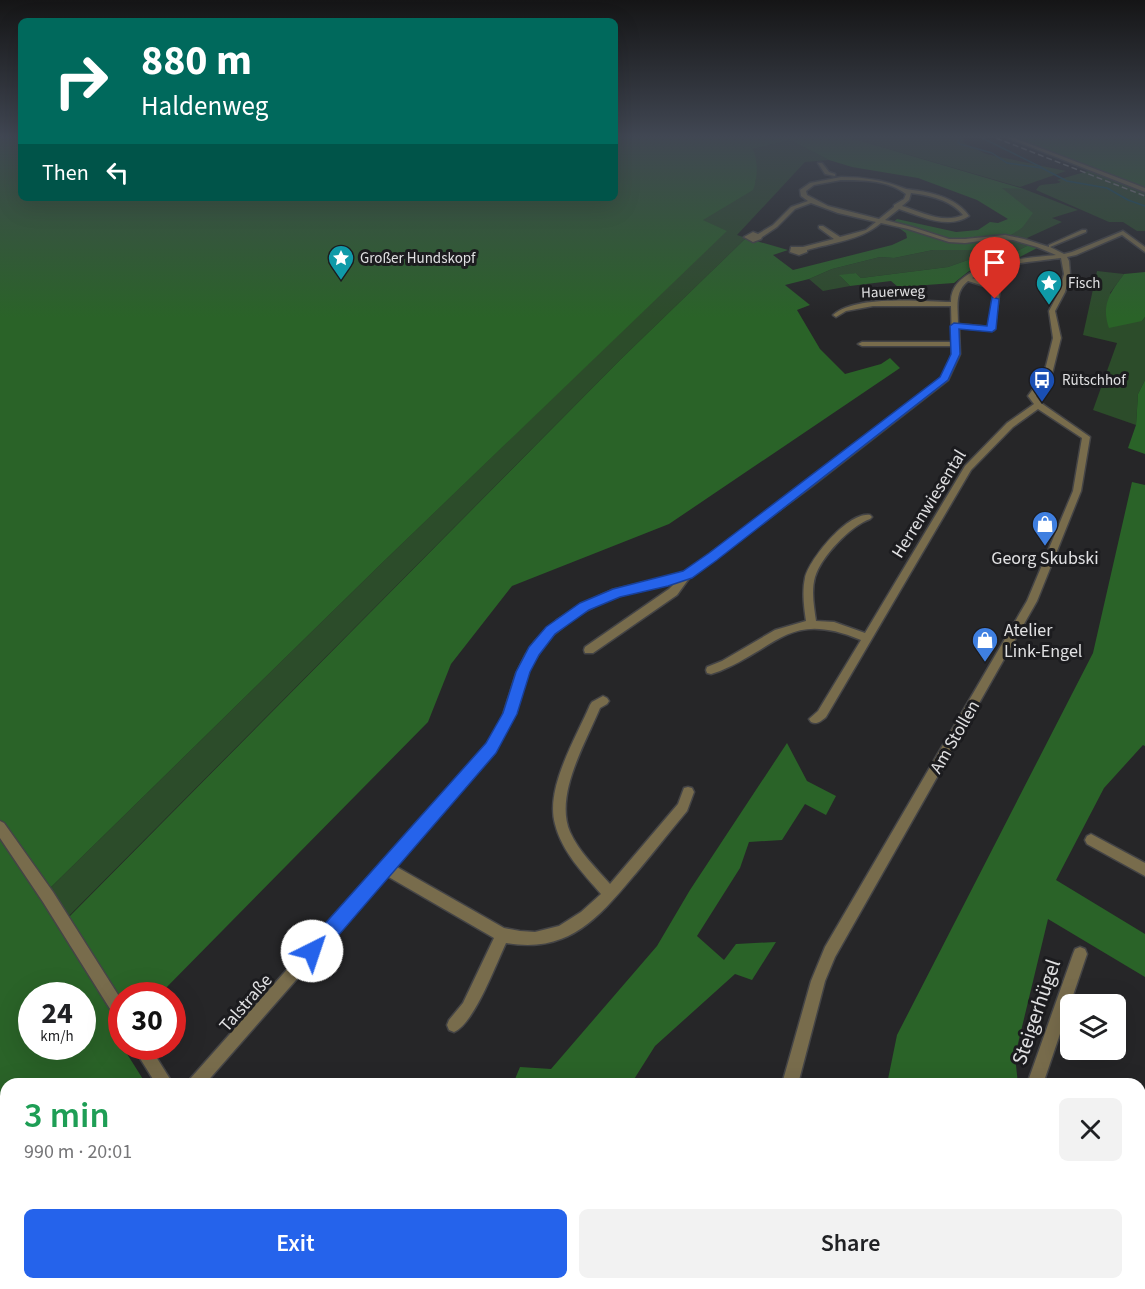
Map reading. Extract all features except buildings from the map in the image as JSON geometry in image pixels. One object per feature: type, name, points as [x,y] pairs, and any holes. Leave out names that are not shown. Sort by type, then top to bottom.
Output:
[{"type":"street","points":[[807,198],[940,239],[967,241],[1006,237],[1048,247],[1063,256],[1066,261],[1067,274],[1062,292],[1052,310],[1057,338],[1048,374],[1032,396],[1038,405]]},
{"type":"street","points":[[803,249],[868,231],[906,198]]},
{"type":"street","points":[[896,206],[942,219],[959,219],[966,216],[960,208],[940,198]]},
{"type":"street","points":[[759,236],[776,226],[793,208],[812,201]]},
{"type":"street","points":[[827,223],[818,229],[840,240]]},
{"type":"street","points":[[1019,262],[1084,231]]},
{"type":"street","points":[[966,278],[992,267],[1063,256],[1123,233],[1145,250]]},
{"type":"street","points":[[1074,235],[1082,238]]},
{"type":"street","points":[[954,326],[992,329],[996,288],[966,278]]},
{"type":"street","name":"Talstraße","points":[[589,650],[673,592],[687,575],[945,378],[953,365],[955,344],[953,304],[956,286],[966,278]]},
{"type":"street","name":"Hauerweg","points":[[836,315],[842,309],[869,305],[953,304]]},
{"type":"street","points":[[862,344],[955,344]]},
{"type":"street","name":"Herrenwiesental","points":[[814,719],[822,714],[968,468],[1010,425],[1038,405]]},
{"type":"street","name":"Am Stollen","points":[[792,1078],[818,981],[830,952],[1032,601],[1077,491],[1086,437],[1038,405]]},
{"type":"street","points":[[811,624],[808,592],[810,573],[818,559],[852,524],[867,517]]},
{"type":"street","name":"Talstraße","points":[[200,1078],[491,748],[510,714],[523,672],[534,651],[550,630],[585,607],[617,593],[668,582],[687,575]]},
{"type":"street","points":[[711,670],[723,667],[775,633],[790,627],[811,624],[832,626],[867,638]]},
{"type":"street","points":[[603,701],[596,705],[570,767],[560,794],[559,814],[565,834],[578,856],[610,894]]},
{"type":"street","points":[[386,868],[502,935],[521,939],[542,939],[568,931],[589,917],[683,807],[688,792]]},
{"type":"street","points":[[0,827],[48,897],[108,993]]},
{"type":"street","points":[[1091,840],[1143,865]]},
{"type":"street","points":[[454,1025],[468,1008],[502,935]]},
{"type":"street","name":"Steigerhügel","points":[[1037,1078],[1080,954]]},
{"type":"street","points":[[149,1060],[161,1078]]},
{"type":"green space","points":[[0,198],[18,198],[18,201],[618,201],[618,198],[739,198],[703,220],[727,231],[384,561],[46,892],[64,922],[621,359],[746,238],[788,250],[773,255],[793,270],[892,245],[907,238],[906,233],[892,223],[897,219],[956,232],[978,230],[990,222],[998,223],[1008,219],[972,198],[1015,198],[1033,213],[1022,228],[1009,236],[1011,241],[978,250],[933,250],[894,258],[880,257],[832,269],[809,279],[785,285],[810,305],[797,310],[820,349],[845,374],[881,364],[890,358],[900,368],[669,524],[512,586],[451,664],[428,722],[172,982],[108,982],[108,1060],[131,1060],[142,1078],[0,1078]]},
{"type":"green space","points":[[732,198],[771,198],[737,235],[746,238],[621,359],[63,922],[45,893],[726,231],[702,220]]},
{"type":"green space","points":[[1009,198],[1048,198],[1078,210],[1052,218],[1062,222],[1027,238],[1031,244],[1007,256],[968,260],[948,267],[861,278],[856,273],[840,276],[850,286],[823,291],[809,279],[832,269],[880,257],[894,258],[933,250],[978,250],[1022,228],[1025,221]]},
{"type":"green space","points":[[1055,198],[1145,198],[1145,231],[1137,231],[1123,222],[1109,222]]},
{"type":"green space","points":[[1031,244],[1039,247],[1016,259],[969,271],[954,283],[898,287],[891,281],[850,286],[839,275],[856,273],[861,278],[948,267],[968,260],[1007,256]]},
{"type":"green space","points":[[1097,271],[1124,274],[1110,293],[1142,321],[1145,317],[1145,380],[1138,394],[1136,425],[1093,410],[1117,343],[1083,335]]},
{"type":"green space","points":[[1145,272],[1145,317],[1142,321],[1109,328],[1107,305],[1115,287],[1124,274]]},
{"type":"green space","points":[[1145,380],[1145,454],[1128,448],[1136,425],[1138,394]]},
{"type":"green space","points":[[1132,482],[1145,485],[1145,746],[1143,745],[1104,788],[1056,880],[1145,934],[1145,977],[1048,919],[1015,1056],[1017,1078],[888,1078],[897,1035],[1093,653]]},
{"type":"green space","points":[[787,743],[807,781],[836,796],[826,815],[805,804],[782,840],[749,842],[740,868],[697,936],[724,960],[736,944],[776,942],[752,980],[735,974],[655,1046],[635,1078],[515,1078],[520,1067],[551,1069],[657,946],[690,890]]},
{"type":"waterway","points":[[1125,198],[1145,206]]},
{"type":"place","name":"Großer Hundskopf","points":[[341,281]]},
{"type":"place","name":"Fisch","points":[[1049,306]]},
{"type":"place","name":"Rütschhof","points":[[1042,403]]},
{"type":"place","name":"Georg Skubski","points":[[1045,547]]},
{"type":"place","name":"Atelier Link-Engel","points":[[985,663]]},
{"type":"route","points":[[312,951],[491,748],[510,714],[523,672],[534,651],[550,630],[568,616],[617,593],[668,582],[687,575],[713,556],[945,378],[953,365],[956,354],[954,326],[992,329],[995,299]]}]
